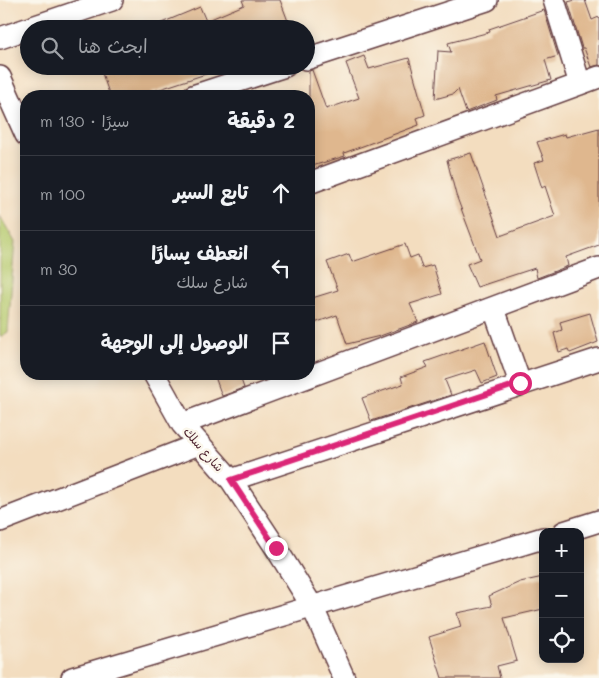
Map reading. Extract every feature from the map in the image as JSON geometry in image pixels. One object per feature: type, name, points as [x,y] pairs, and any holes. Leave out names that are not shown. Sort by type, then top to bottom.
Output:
[{"type":"street","points":[[53,20],[112,0]]},
{"type":"street","points":[[315,56],[487,0]]},
{"type":"street","points":[[315,181],[589,81],[554,0]]},
{"type":"street","points":[[0,38],[20,31]]},
{"type":"street","points":[[211,90],[257,75]]},
{"type":"street","points":[[0,77],[20,121]]},
{"type":"street","points":[[315,375],[599,268]]},
{"type":"street","points":[[494,309],[520,383]]},
{"type":"street","points":[[231,480],[520,383],[599,359]]},
{"type":"street","name":"شارع سلك","points":[[157,380],[182,424],[231,480],[312,606],[344,678]]},
{"type":"street","points":[[182,424],[301,380]]},
{"type":"street","points":[[0,521],[199,444]]},
{"type":"street","points":[[577,528],[599,521]]},
{"type":"street","points":[[72,678],[539,539]]},
{"type":"green space","points":[[0,216],[15,242],[8,332],[0,337]]},
{"type":"building","points":[[242,0],[280,0],[288,20],[208,20],[244,5]]},
{"type":"building","points":[[585,0],[592,20],[599,17],[599,65],[591,67],[584,48],[582,48],[568,2]]},
{"type":"building","points":[[200,7],[206,20],[169,20]]},
{"type":"building","points":[[544,10],[558,56],[545,60],[551,80],[496,96],[497,100],[466,112],[458,89],[453,94],[435,99],[438,51],[451,52],[448,43],[490,32],[489,29]]},
{"type":"building","points":[[364,56],[369,69],[409,58],[425,115],[417,118],[419,125],[344,153],[345,156],[315,165],[315,90],[309,90],[309,75],[314,75],[326,109],[359,98],[346,63]]},
{"type":"building","points":[[103,75],[203,75],[157,90],[108,90]]},
{"type":"building","points":[[599,128],[599,245],[566,257],[568,266],[537,278],[535,268],[477,287],[467,264],[480,259],[456,195],[447,160],[471,153],[500,236],[555,216],[545,186],[542,188],[534,163],[544,160],[537,142],[565,134],[566,137]]},
{"type":"building","points":[[405,244],[410,258],[418,255],[422,268],[433,265],[442,294],[410,304],[418,322],[380,336],[347,344],[337,315],[315,323],[315,297],[338,290],[327,262],[349,254],[352,262]]},
{"type":"building","points":[[590,313],[598,342],[570,353],[568,349],[559,352],[554,333],[562,330],[560,322]]},
{"type":"building","points":[[485,341],[497,377],[482,383],[476,370],[445,380],[451,395],[371,421],[362,398],[403,384],[401,377],[428,367],[425,362]]},
{"type":"building","points":[[216,380],[241,380],[244,388],[222,396]]},
{"type":"building","points":[[539,578],[539,610],[504,618],[517,661],[497,666],[500,678],[442,678],[429,637],[461,627],[457,613],[492,606],[489,596],[520,582]]},
{"type":"route","points":[[276,548],[231,480],[520,383]]}]
